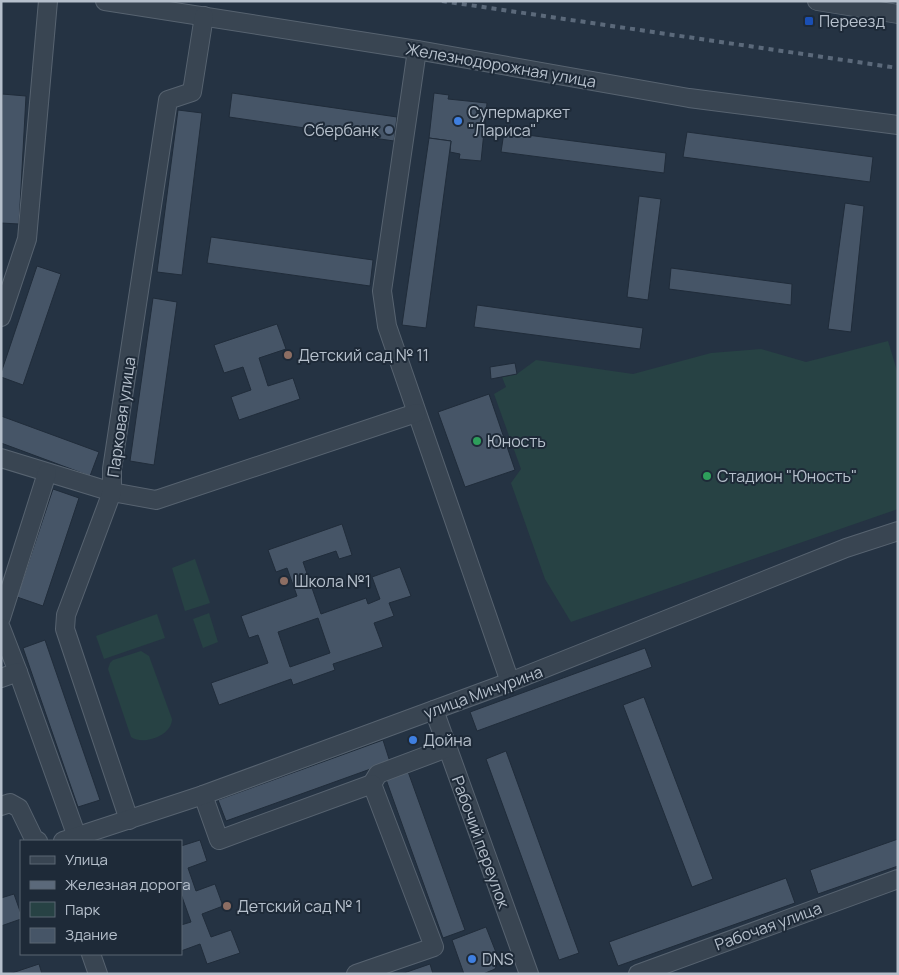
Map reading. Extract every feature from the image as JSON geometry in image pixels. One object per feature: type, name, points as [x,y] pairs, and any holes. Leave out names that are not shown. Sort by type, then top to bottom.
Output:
[{"type":"street","points":[[1,317],[27,239],[48,1]]},
{"type":"street","name":"Железнодорожная улица","points":[[105,1],[417,50],[689,98],[898,125]]},
{"type":"street","points":[[817,1],[850,3],[898,14]]},
{"type":"street","name":"Парковая улица","points":[[129,820],[65,629],[66,615],[112,492],[112,469],[168,100],[192,92],[204,16]]},
{"type":"street","points":[[417,50],[382,291],[387,326],[510,682]]},
{"type":"street","points":[[1,458],[112,492],[156,500],[416,413]]},
{"type":"street","points":[[1,618],[47,473]]},
{"type":"street","name":"улица Мичурина","points":[[67,840],[203,795],[510,682],[846,548],[898,531]]},
{"type":"street","points":[[1,628],[18,672],[67,840]]},
{"type":"street","points":[[1,678],[18,672]]},
{"type":"street","name":"Рабочий переулок","points":[[434,710],[529,974]]},
{"type":"street","points":[[203,795],[219,840],[372,784],[378,774],[448,748]]},
{"type":"street","points":[[356,974],[434,948],[372,784]]},
{"type":"street","points":[[1,806],[10,803],[19,808],[36,840]]},
{"type":"street","name":"Рабочая улица","points":[[638,974],[898,879]]},
{"type":"street","points":[[91,955],[98,974]]},
{"type":"green space","name":"Стадион \"Юность\"","points":[[888,341],[898,374],[898,509],[571,622],[545,579],[511,483],[521,469],[494,394],[506,387],[502,377],[517,374],[536,360],[633,374],[711,353],[761,349],[806,362]]},
{"type":"green space","points":[[195,559],[210,603],[185,611],[172,568]]},
{"type":"green space","points":[[209,613],[218,642],[203,648],[193,619]]},
{"type":"green space","points":[[157,614],[165,638],[104,659],[96,636]]},
{"type":"green space","points":[[141,651],[149,656],[172,719],[171,725],[162,734],[143,740],[131,737],[108,669],[113,660]]},
{"type":"building","points":[[232,93],[397,117],[394,141],[229,117]]},
{"type":"building","name":"Супермаркет \"Лариса\"","points":[[434,93],[449,95],[448,99],[487,103],[481,161],[459,159],[460,154],[450,152],[451,141],[429,138]]},
{"type":"building","points":[[2,94],[26,96],[19,224],[1,223]]},
{"type":"building","points":[[178,110],[202,113],[182,275],[157,272]]},
{"type":"building","points":[[504,132],[666,153],[664,173],[501,152]]},
{"type":"building","points":[[687,132],[873,157],[870,182],[683,157]]},
{"type":"building","points":[[429,138],[451,141],[426,328],[402,325]]},
{"type":"building","points":[[639,196],[661,199],[648,300],[627,297]]},
{"type":"building","points":[[845,203],[864,206],[851,332],[828,329]]},
{"type":"building","points":[[211,237],[373,260],[370,286],[207,263]]},
{"type":"building","points":[[37,266],[61,274],[23,385],[1,377],[1,373]]},
{"type":"building","points":[[671,268],[792,284],[791,305],[669,289]]},
{"type":"building","points":[[153,298],[177,302],[154,465],[130,461]]},
{"type":"building","points":[[477,305],[643,328],[640,349],[474,327]]},
{"type":"building","points":[[277,324],[286,349],[259,358],[268,386],[293,378],[300,399],[239,420],[231,397],[251,390],[243,367],[224,373],[214,345]]},
{"type":"building","points":[[515,363],[517,374],[491,379],[490,367]]},
{"type":"building","name":"Юность","points":[[489,394],[515,470],[465,487],[438,412]]},
{"type":"building","points":[[1,416],[99,452],[90,476],[1,443]]},
{"type":"building","points":[[53,489],[79,498],[43,606],[17,597]]},
{"type":"building","points":[[342,524],[352,555],[339,559],[336,551],[303,562],[321,614],[366,598],[368,604],[380,599],[372,577],[400,567],[411,596],[389,603],[394,616],[374,623],[383,647],[333,664],[335,670],[293,685],[291,679],[219,705],[211,683],[268,663],[258,635],[249,638],[241,616],[297,596],[287,568],[276,572],[268,550]],"holes":[[[318,618],[330,653],[290,667],[278,632]]]},
{"type":"building","points":[[45,640],[100,800],[78,807],[23,648]]},
{"type":"building","points":[[645,648],[652,667],[477,731],[470,712]]},
{"type":"building","points":[[644,697],[713,879],[692,887],[623,705]]},
{"type":"building","points":[[383,740],[390,762],[226,821],[218,800]]},
{"type":"building","points":[[506,751],[579,953],[559,960],[486,759]]},
{"type":"building","points":[[406,766],[465,930],[443,938],[384,774]]},
{"type":"building","points":[[898,839],[898,866],[818,894],[810,870]]},
{"type":"building","points":[[200,840],[207,861],[188,868],[196,891],[215,884],[223,906],[202,914],[211,937],[231,930],[240,953],[207,964],[200,944],[182,951],[182,925],[191,922],[182,897],[182,846]]},
{"type":"building","points":[[786,878],[795,903],[618,966],[609,942]]},
{"type":"building","points":[[14,894],[20,911],[20,919],[1,926],[1,898]]},
{"type":"building","points":[[486,927],[499,960],[495,969],[483,974],[464,974],[452,940]]},
{"type":"building","points":[[39,964],[42,974],[9,974]]},
{"type":"building","points":[[430,964],[433,974],[401,974]]},
{"type":"railway","points":[[442,1],[898,68]]},
{"type":"place","name":"Переезд","points":[[809,21]]},
{"type":"place","name":"Супермаркет \"Лариса\"","points":[[458,121]]},
{"type":"place","name":"Сбербанк","points":[[389,130]]},
{"type":"place","name":"Детский сад № 11","points":[[288,355]]},
{"type":"place","name":"Юность","points":[[477,441]]},
{"type":"place","name":"Стадион \"Юность\"","points":[[707,476]]},
{"type":"place","name":"Школа №1","points":[[284,581]]},
{"type":"place","name":"Дойна","points":[[413,740]]},
{"type":"place","name":"Детский сад № 1","points":[[227,906]]},
{"type":"place","name":"DNS","points":[[472,959]]}]
